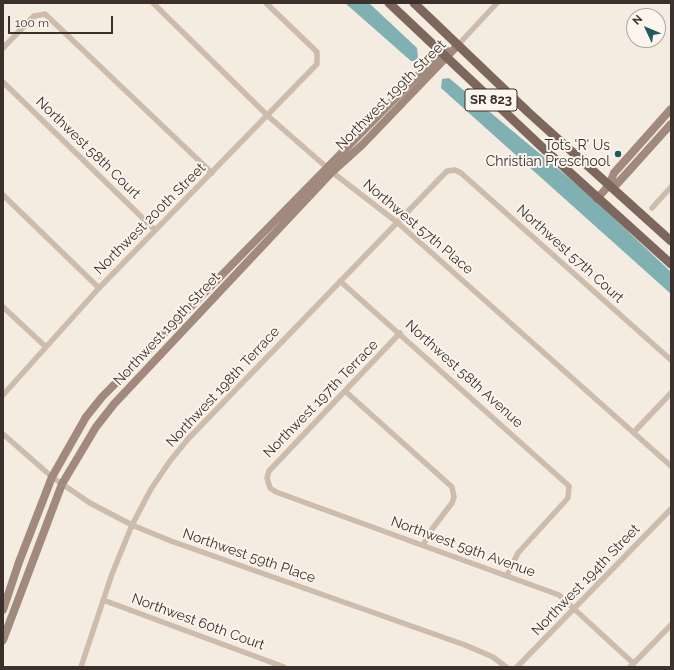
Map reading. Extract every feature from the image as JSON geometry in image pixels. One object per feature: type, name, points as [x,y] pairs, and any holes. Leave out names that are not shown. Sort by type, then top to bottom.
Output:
[{"type":"main road","name":"SR 823","points":[[389,3],[597,198],[671,264]]},
{"type":"main road","name":"SR 823","points":[[414,3],[528,112],[671,241]]},
{"type":"street","name":"Northwest 57th Place","points":[[153,3],[268,116],[329,169],[398,223],[671,466]]},
{"type":"street","name":"Northwest 200th Street","points":[[3,395],[99,288],[317,64],[317,52],[266,3]]},
{"type":"street","points":[[458,45],[497,3]]},
{"type":"street","points":[[3,48],[30,20],[40,14],[45,14],[212,173]]},
{"type":"street","name":"Northwest 199th Street","points":[[3,610],[19,562],[52,477],[86,417],[102,397],[329,169],[362,145],[444,55],[458,45]]},
{"type":"street","name":"Northwest 58th Court","points":[[3,82],[156,230]]},
{"type":"street","points":[[597,198],[609,185],[614,173],[671,109]]},
{"type":"street","points":[[609,185],[617,184],[670,128],[661,122]]},
{"type":"street","name":"Northwest 199th Street","points":[[3,640],[62,484],[96,427],[114,404],[329,169]]},
{"type":"street","name":"Northwest 198th Terrace","points":[[81,667],[103,600],[132,525],[151,489],[188,439],[441,177],[451,170]]},
{"type":"street","name":"Northwest 57th Court","points":[[451,170],[461,173],[671,360]]},
{"type":"street","points":[[652,208],[671,187]]},
{"type":"street","points":[[3,195],[99,288]]},
{"type":"street","name":"Northwest 58th Avenue","points":[[340,281],[570,486],[568,498],[518,553],[507,575]]},
{"type":"street","points":[[3,307],[46,347]]},
{"type":"street","name":"Northwest 197th Terrace","points":[[268,484],[266,478],[269,471],[400,333]]},
{"type":"street","points":[[345,391],[452,487],[454,493],[452,502],[432,529],[423,545]]},
{"type":"street","points":[[634,432],[671,392]]},
{"type":"street","name":"Northwest 59th Place","points":[[3,434],[52,477],[90,502],[132,525],[171,541],[465,645],[493,658],[506,667]]},
{"type":"street","name":"Northwest 59th Avenue","points":[[268,484],[270,488],[276,492],[559,595],[631,665]]},
{"type":"street","name":"Northwest 194th Street","points":[[517,667],[671,509]]},
{"type":"street","name":"Northwest 60th Court","points":[[103,600],[284,667]]},
{"type":"street","points":[[631,665],[671,625]]},
{"type":"water","points":[[345,3],[369,3],[417,48],[418,58],[411,61]]},
{"type":"water","points":[[449,78],[587,193],[671,272],[671,294],[441,88],[442,79]]},
{"type":"place","name":"Tots 'R' Us Christian Preschool","points":[[618,154]]}]
